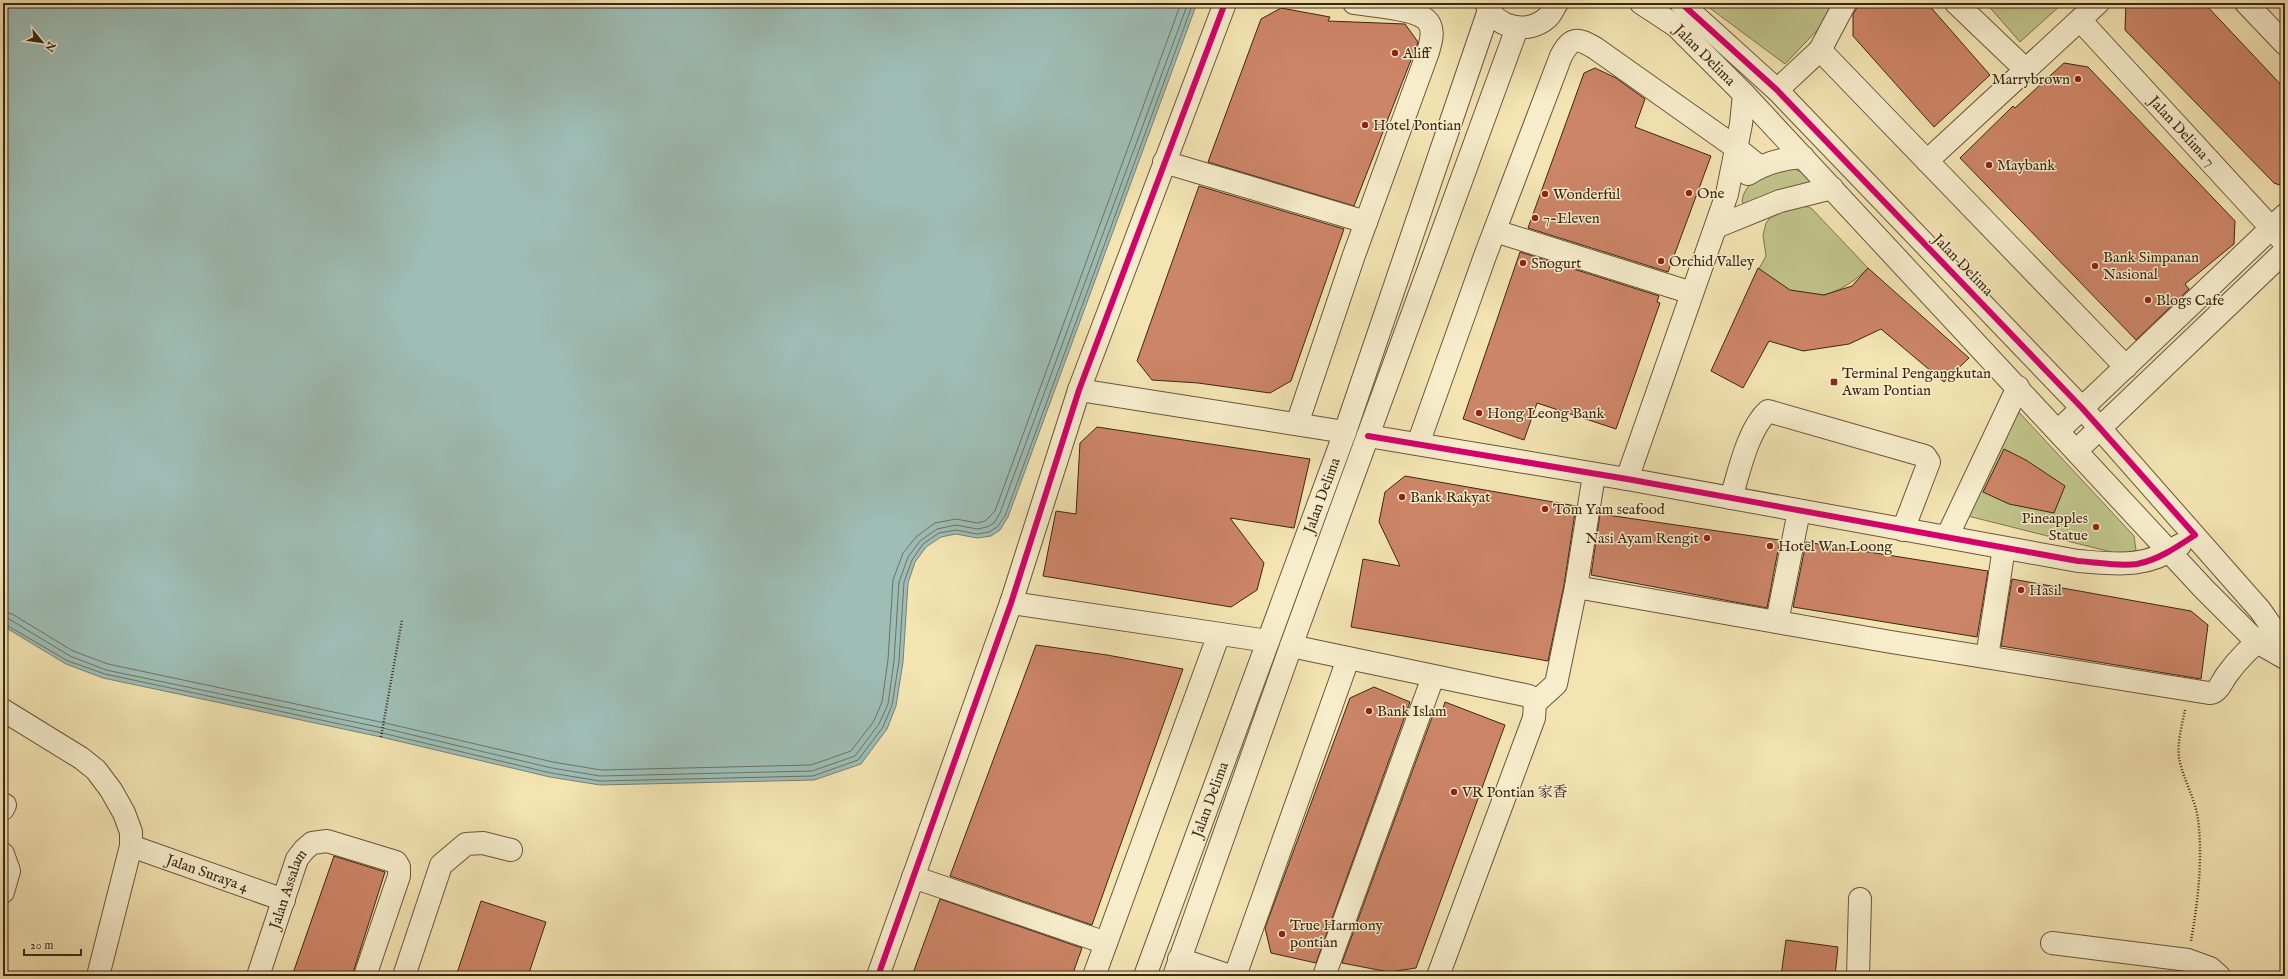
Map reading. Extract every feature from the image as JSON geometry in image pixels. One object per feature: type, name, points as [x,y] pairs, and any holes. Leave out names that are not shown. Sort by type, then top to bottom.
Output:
[{"type":"street","points":[[878,976],[1011,603],[1080,390],[1164,162],[1225,3]]},
{"type":"street","points":[[1297,424],[1366,222],[1428,52],[1432,35],[1430,25],[1425,17],[1413,12],[1354,3]]},
{"type":"street","points":[[1487,7],[1501,23],[1517,28],[1534,26],[1549,16],[1557,3]]},
{"type":"street","name":"Jalan Delima","points":[[1641,3],[1676,26],[1744,94],[2170,552],[2265,636]]},
{"type":"street","name":"Jalan Delima","points":[[1681,3],[1777,90],[2082,408],[2260,610],[2265,636]]},
{"type":"street","points":[[1777,90],[1820,50],[1845,3]]},
{"type":"street","points":[[1956,3],[2026,70]]},
{"type":"street","points":[[1927,161],[2098,3]]},
{"type":"street","points":[[2246,3],[2285,44]]},
{"type":"street","name":"Jalan Delima","points":[[1145,976],[1345,432],[1487,7]]},
{"type":"street","name":"Jalan Delima 7","points":[[2080,20],[2280,229]]},
{"type":"street","name":"Jalan Delima","points":[[1177,967],[1291,646],[1517,28]]},
{"type":"street","points":[[1418,444],[1494,230],[1561,56],[1573,40],[1583,41],[1595,48],[1735,147],[1760,167]]},
{"type":"street","points":[[1820,50],[2126,367]]},
{"type":"street","points":[[1628,479],[1727,194],[1735,147],[1741,124],[1744,94]]},
{"type":"street","points":[[1727,194],[1743,178],[1760,167],[1785,158],[1803,157]]},
{"type":"street","points":[[1164,162],[1366,222]]},
{"type":"street","points":[[1716,227],[1780,201],[1832,188]]},
{"type":"street","points":[[2058,431],[2126,367],[2280,229]]},
{"type":"street","points":[[1494,230],[1692,294]]},
{"type":"street","points":[[2076,451],[2285,251]]},
{"type":"street","points":[[1947,537],[2018,388]]},
{"type":"street","points":[[1080,390],[1345,432]]},
{"type":"street","points":[[1731,498],[1743,458],[1760,418],[1768,411],[1925,456],[1929,462],[1903,530]]},
{"type":"street","points":[[1368,436],[1594,475],[1628,479],[2078,561],[2138,564],[2170,552],[2195,535]]},
{"type":"street","points":[[1438,976],[1534,718],[1535,704],[1556,684],[1576,587],[1594,475]]},
{"type":"street","points":[[1777,622],[1799,511]]},
{"type":"street","points":[[1987,657],[2004,548]]},
{"type":"street","points":[[1576,587],[1777,622],[2209,693],[2215,692],[2234,664],[2265,636]]},
{"type":"street","points":[[1011,603],[1268,641]]},
{"type":"street","points":[[1094,976],[1219,634]]},
{"type":"street","points":[[2265,636],[2285,655]]},
{"type":"street","points":[[2265,636],[2285,658]]},
{"type":"street","points":[[1291,646],[1520,694],[1528,696],[1535,704]]},
{"type":"street","points":[[1235,976],[1348,659]]},
{"type":"street","points":[[1324,976],[1433,676]]},
{"type":"street","points":[[3,710],[80,758],[96,770],[111,790],[124,813],[131,832],[131,846],[98,976]]},
{"type":"street","name":"Jalan Assalam","points":[[258,976],[297,860],[312,843],[327,841],[396,862],[399,867],[398,876],[365,976]]},
{"type":"street","points":[[404,976],[442,865],[466,844],[483,843],[511,850]]},
{"type":"street","name":"Jalan Suraya 4","points":[[131,846],[284,900]]},
{"type":"street","points":[[3,854],[9,871],[3,892]]},
{"type":"street","points":[[913,876],[1106,943]]},
{"type":"street","points":[[1858,976],[1860,899]]},
{"type":"street","points":[[2052,943],[2188,960],[2210,968],[2219,976]]},
{"type":"street","points":[[1177,967],[1230,976]]},
{"type":"path","points":[[381,737],[402,620]]},
{"type":"path","points":[[2188,960],[2194,924],[2200,868],[2197,817],[2179,756],[2180,738],[2189,690]]},
{"type":"green space","points":[[1703,3],[1843,3],[1785,64]]},
{"type":"green space","points":[[1986,3],[2063,3],[2020,42]]},
{"type":"green space","points":[[1793,168],[1801,172],[1817,189],[1747,206],[1742,202],[1748,187],[1754,182],[1769,174]]},
{"type":"green space","points":[[1798,206],[1809,207],[1812,209],[1868,268],[1852,282],[1834,292],[1814,296],[1803,296],[1792,293],[1778,287],[1756,274],[1766,256],[1763,235],[1766,223],[1774,213]]},
{"type":"green space","points":[[2015,408],[2134,536],[2136,550],[2123,555],[1964,515]]},
{"type":"water","points":[[3,3],[1197,3],[1008,517],[1000,530],[991,536],[977,538],[956,534],[941,537],[926,547],[915,562],[908,583],[903,662],[896,706],[887,729],[861,764],[814,780],[600,785],[550,777],[381,737],[103,678],[66,664],[3,626]]},
{"type":"building","points":[[1860,3],[1927,3],[1990,75],[1934,127],[1853,36],[1853,14]]},
{"type":"building","points":[[2126,3],[2204,3],[2285,89],[2285,187],[2274,183],[2125,30]]},
{"type":"building","points":[[1281,8],[1330,17],[1328,21],[1405,24],[1418,42],[1354,206],[1208,162],[1261,19]]},
{"type":"building","points":[[2064,63],[2088,67],[2235,221],[2234,244],[2185,284],[2189,289],[2136,340],[1960,158],[2013,106],[2015,108]]},
{"type":"building","points":[[1595,68],[1616,78],[1645,99],[1635,127],[1711,156],[1668,272],[1528,228],[1584,73]]},
{"type":"building","points":[[1199,186],[1344,229],[1291,381],[1270,393],[1198,383],[1152,380],[1137,361]]},
{"type":"building","points":[[1520,252],[1659,296],[1657,302],[1660,303],[1616,429],[1537,403],[1524,440],[1463,419]]},
{"type":"building","points":[[1758,268],[1790,290],[1824,295],[1852,286],[1868,268],[1969,358],[1944,382],[1881,329],[1849,344],[1803,351],[1769,341],[1743,388],[1711,371]]},
{"type":"building","points":[[1097,427],[1310,459],[1294,528],[1230,518],[1264,563],[1257,590],[1231,607],[1043,576],[1056,511],[1076,514],[1080,443]]},
{"type":"building","points":[[2004,449],[2026,460],[2065,486],[2054,513],[2009,504],[1983,492]]},
{"type":"building","points":[[1405,476],[1576,506],[1564,585],[1548,661],[1351,627],[1363,559],[1400,566],[1379,522],[1385,492]]},
{"type":"building","points":[[1600,514],[1780,540],[1767,608],[1591,575]]},
{"type":"building","points":[[1806,542],[1988,571],[1977,637],[1793,607]]},
{"type":"building","points":[[2012,579],[2191,611],[2208,625],[2201,679],[2001,646]]},
{"type":"building","points":[[1036,645],[1107,655],[1183,669],[1092,925],[950,876]]},
{"type":"building","points":[[1374,687],[1410,702],[1316,963],[1271,953],[1265,928],[1350,698]]},
{"type":"building","points":[[1445,702],[1505,725],[1416,968],[1389,972],[1342,963],[1434,712],[1441,715]]},
{"type":"building","points":[[334,856],[385,872],[352,976],[292,976]]},
{"type":"building","points":[[940,899],[1082,948],[1072,976],[912,976]]},
{"type":"building","points":[[481,901],[546,922],[528,976],[456,976]]},
{"type":"building","points":[[1786,940],[1838,947],[1835,976],[1781,976]]},
{"type":"cycle path","points":[[878,976],[1011,603],[1079,390],[1225,3]]},
{"type":"cycle path","points":[[1368,436],[1627,479],[2078,561],[2115,565],[2137,564],[2160,556],[2195,535],[2082,408],[1777,90],[1681,3]]},
{"type":"place","name":"Aliff","points":[[1395,53]]},
{"type":"place","name":"Marrybrown","points":[[2078,79]]},
{"type":"place","name":"Hotel Pontian","points":[[1365,125]]},
{"type":"place","name":"Maybank","points":[[1989,165]]},
{"type":"place","name":"One","points":[[1689,193]]},
{"type":"place","name":"Wonderful","points":[[1545,194]]},
{"type":"place","name":"7-Eleven","points":[[1535,218]]},
{"type":"place","name":"Orchid Valley","points":[[1661,261]]},
{"type":"place","name":"Snogurt","points":[[1523,263]]},
{"type":"place","name":"Bank Simpanan Nasional","points":[[2095,266]]},
{"type":"place","name":"Blogs Cafe","points":[[2148,300]]},
{"type":"place","name":"Terminal Pengangkutan Awam Pontian","points":[[1834,382]]},
{"type":"place","name":"Hong Leong Bank","points":[[1479,413]]},
{"type":"place","name":"Bank Rakyat","points":[[1402,497]]},
{"type":"place","name":"Tom Yam seafood","points":[[1545,509]]},
{"type":"place","name":"Pineapples Statue","points":[[2096,527]]},
{"type":"place","name":"Nasi Ayam Rengit","points":[[1707,538]]},
{"type":"place","name":"Hotel Wan Loong","points":[[1770,546]]},
{"type":"place","name":"Hasil","points":[[2021,590]]},
{"type":"place","name":"Bank Islam","points":[[1369,711]]},
{"type":"place","name":"VR Pontian 家香","points":[[1454,792]]},
{"type":"place","name":"True Harmony pontian","points":[[1282,934]]}]
